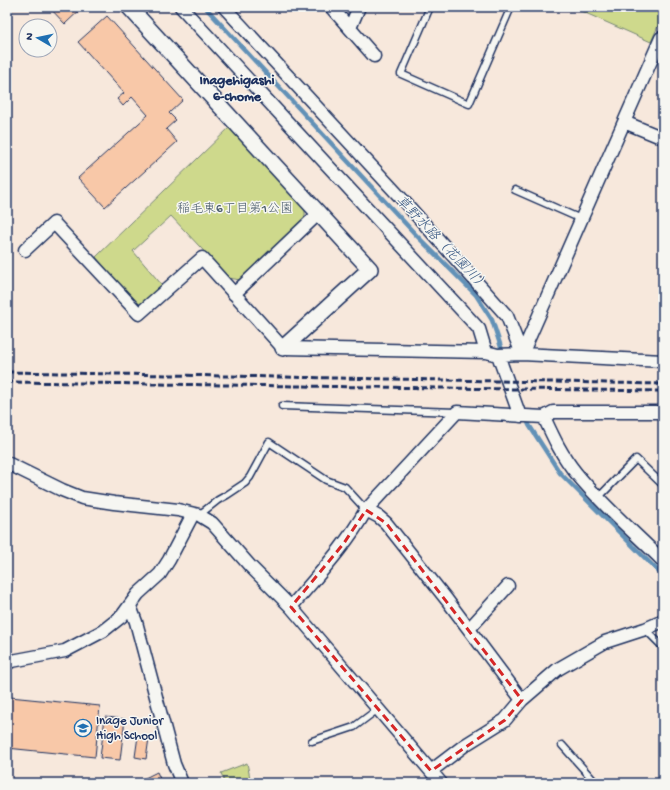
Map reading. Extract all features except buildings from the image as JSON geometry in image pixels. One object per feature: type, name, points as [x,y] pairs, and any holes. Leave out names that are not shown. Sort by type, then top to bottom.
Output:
[{"type":"street","points":[[129,7],[370,269],[283,348]]},
{"type":"street","points":[[182,7],[479,329],[486,352]]},
{"type":"street","points":[[224,7],[402,198],[507,316],[522,354]]},
{"type":"street","points":[[331,7],[374,56]]},
{"type":"street","points":[[350,28],[359,7]]},
{"type":"street","points":[[522,354],[661,38],[663,39]]},
{"type":"street","points":[[624,122],[663,138]]},
{"type":"street","points":[[234,294],[318,214]]},
{"type":"street","points":[[25,250],[54,223],[139,314],[202,258],[283,348],[486,352],[498,355],[522,354],[663,361]]},
{"type":"street","points":[[498,355],[520,416]]},
{"type":"street","points":[[291,607],[356,528],[366,510],[457,412],[544,417],[553,412],[663,412]]},
{"type":"street","points":[[544,417],[557,446],[575,473],[598,498],[663,561]]},
{"type":"street","points":[[7,463],[62,490],[82,498],[178,510],[196,514],[212,523],[250,566],[291,607],[441,783]]},
{"type":"street","points":[[366,510],[379,517],[386,523],[469,629],[522,700]]},
{"type":"street","points":[[7,663],[65,651],[103,631],[122,616],[138,594],[160,574],[196,514]]},
{"type":"street","points":[[469,629],[508,586]]},
{"type":"street","points":[[130,606],[136,622],[174,764],[182,783]]},
{"type":"street","points":[[431,771],[465,745],[505,720],[522,700],[558,669],[595,647],[663,621]]},
{"type":"lane","points":[[430,7],[401,74],[469,104],[511,7]]},
{"type":"lane","points":[[515,190],[581,219]]},
{"type":"lane","points":[[282,406],[457,412]]},
{"type":"lane","points":[[196,514],[248,480],[269,442],[326,480],[345,488],[366,510]]},
{"type":"lane","points":[[598,498],[636,459],[663,485]]},
{"type":"lane","points":[[645,629],[663,646]]},
{"type":"lane","points":[[312,741],[354,727],[378,709]]},
{"type":"lane","points":[[562,745],[596,783]]},
{"type":"highlighted area","points":[[366,510],[386,523],[522,700],[505,720],[431,771],[291,607],[344,543]]},
{"type":"green space","points":[[572,7],[663,7],[663,28],[658,26],[651,42]]},
{"type":"green space","name":"稲毛東6丁目第1公園","points":[[232,125],[305,210],[305,218],[240,280],[229,278],[171,216],[133,251],[162,285],[142,304],[137,305],[96,257]]},
{"type":"green space","points":[[247,763],[251,783],[225,783],[221,773]]},
{"type":"waterway","name":"草野水路（花園川）","points":[[205,7],[417,236],[476,295],[492,320],[503,353]]},
{"type":"waterway","name":"草野水路（花園川）","points":[[526,417],[529,425],[560,473],[663,576]]},
{"type":"railway","points":[[7,372],[663,384]]},
{"type":"railway","points":[[7,382],[663,391]]},
{"type":"place","name":"Inage Junior High School","points":[[83,728]]},
{"type":"district","name":"Inagehigashi 6-chome","points":[[237,90]]}]
